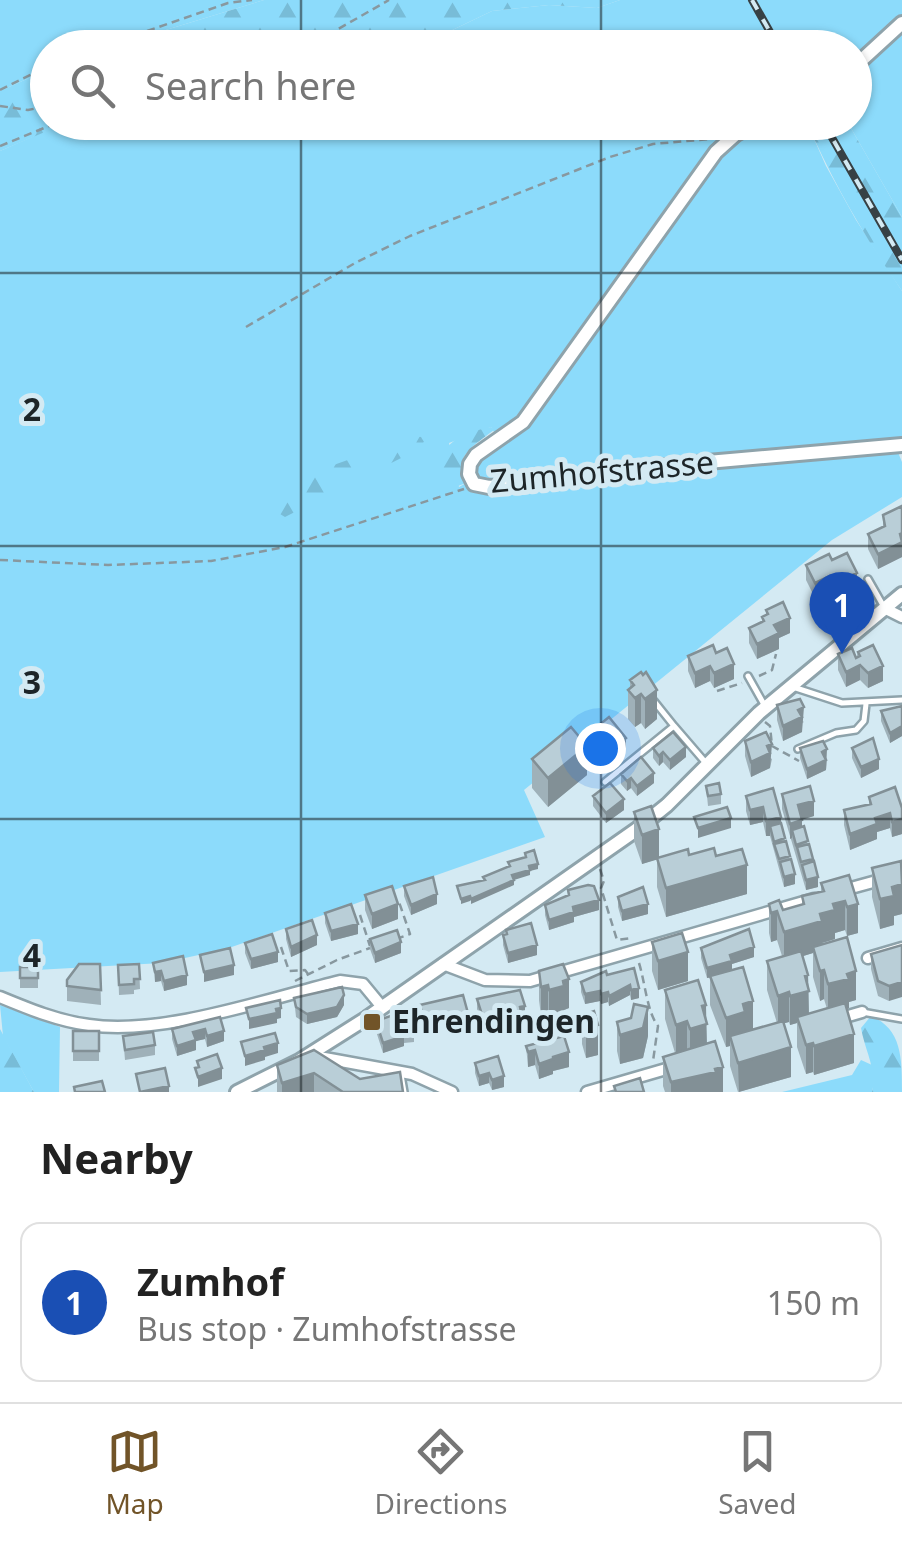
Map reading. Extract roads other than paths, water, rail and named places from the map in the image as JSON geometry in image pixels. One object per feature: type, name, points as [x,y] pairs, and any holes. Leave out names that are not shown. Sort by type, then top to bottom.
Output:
[{"type":"street","points":[[872,50],[902,22]]},
{"type":"street","name":"Zumhofstrasse","points":[[729,140],[702,169],[522,422],[476,455],[469,474],[474,484],[506,486],[685,464],[902,446]]},
{"type":"street","points":[[237,1092],[311,1054],[636,830],[792,687],[902,594]]},
{"type":"street","points":[[886,609],[902,618]]},
{"type":"street","points":[[443,964],[485,980],[530,981],[902,874]]},
{"type":"street","points":[[868,958],[902,948]]},
{"type":"street","points":[[0,997],[68,1022],[110,1027],[165,1024],[340,981],[363,984],[382,1007]]},
{"type":"street","points":[[824,1023],[862,1012]]},
{"type":"street","points":[[311,1054],[412,1074],[452,1092]]},
{"type":"street","points":[[587,1092],[690,1062]]},
{"type":"lane","points":[[868,579],[886,609]]},
{"type":"lane","points":[[748,676],[764,715]]},
{"type":"lane","points":[[792,687],[832,701],[866,704],[902,700]]},
{"type":"lane","points":[[652,699],[708,765]]},
{"type":"lane","points":[[798,749],[856,730],[864,721],[866,704]]},
{"type":"lane","points":[[604,782],[674,726]]},
{"type":"lane","points":[[862,1012],[902,1019]]},
{"type":"lane","points":[[400,1072],[404,1092]]},
{"type":"railway","points":[[752,0],[769,30]]},
{"type":"railway","points":[[833,140],[902,260]]},
{"type":"place","name":"Zumhof","points":[[842,654]]},
{"type":"place","name":"Ehrendingen","points":[[372,1022]]}]
